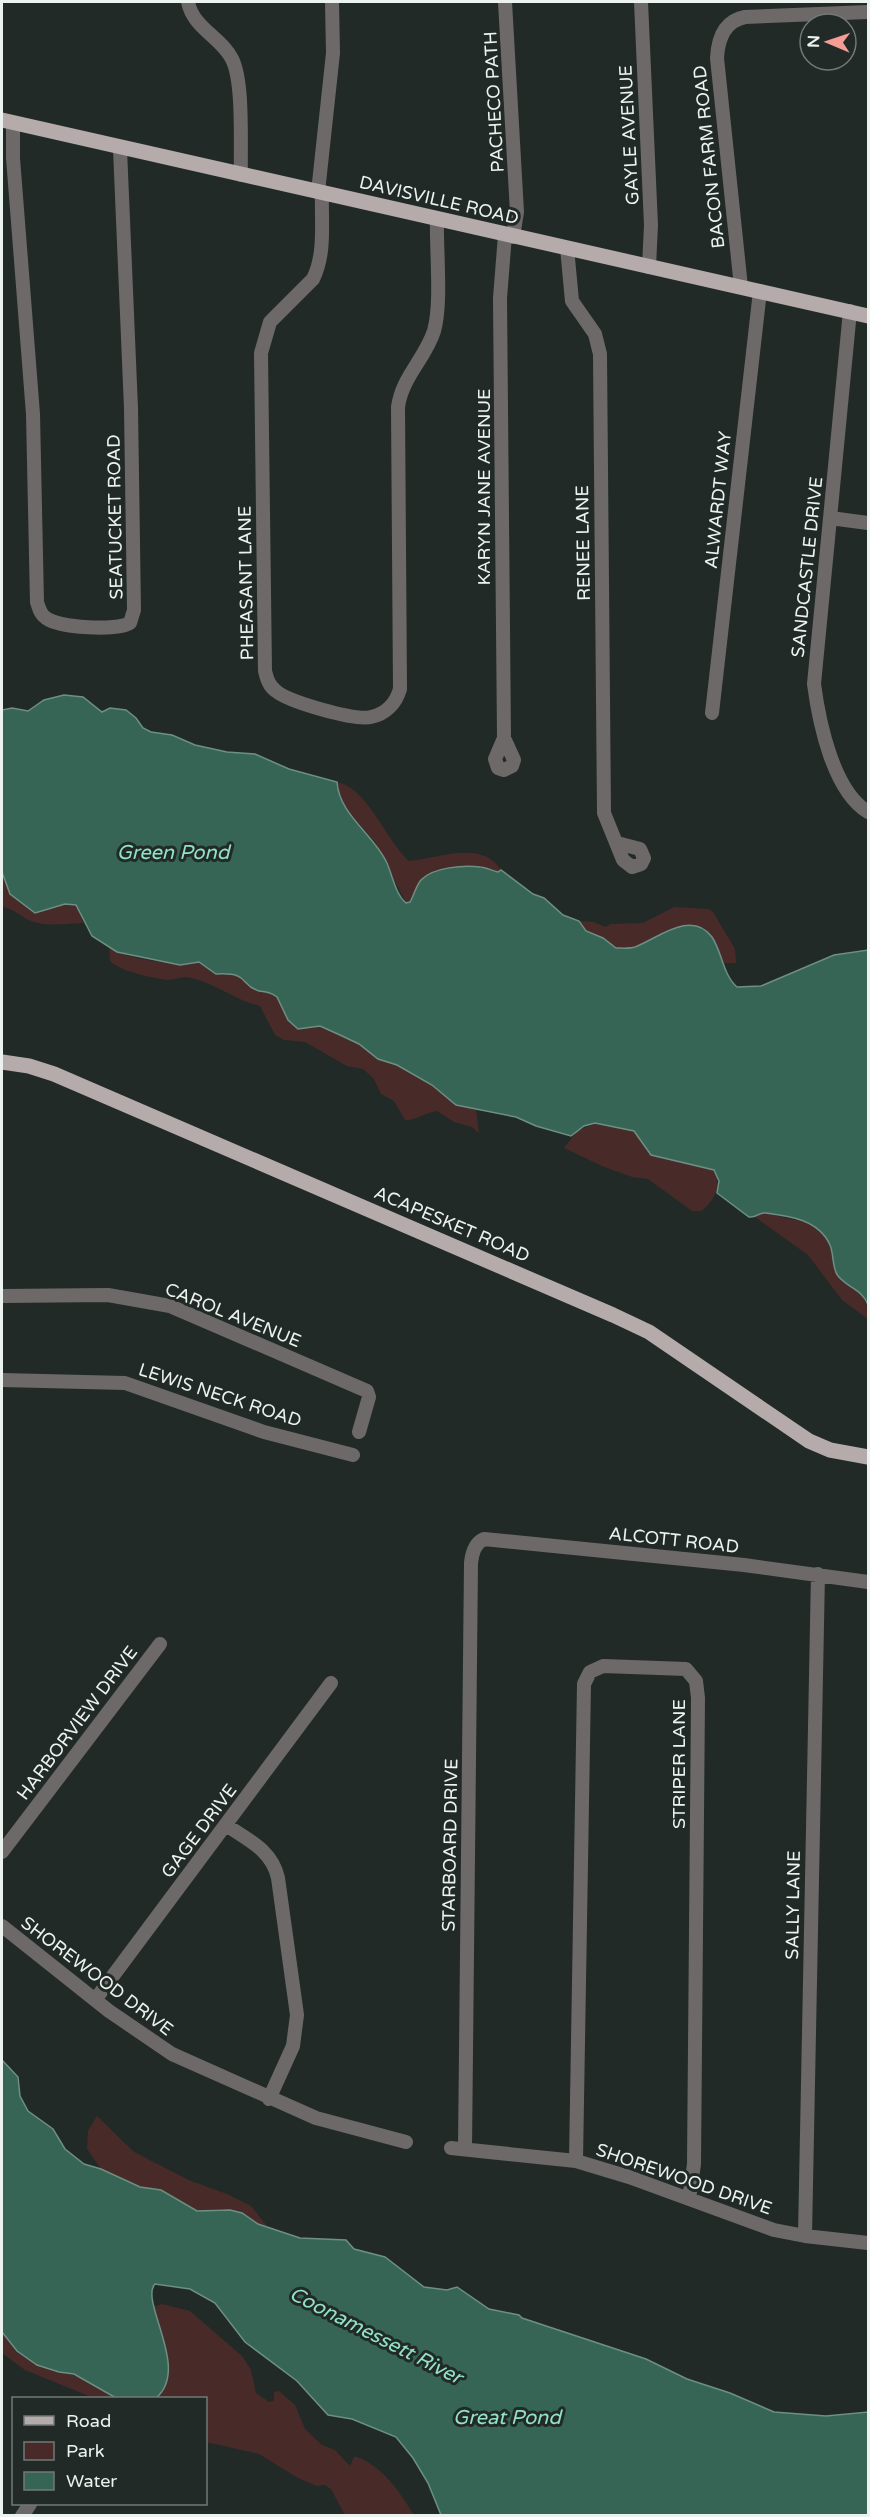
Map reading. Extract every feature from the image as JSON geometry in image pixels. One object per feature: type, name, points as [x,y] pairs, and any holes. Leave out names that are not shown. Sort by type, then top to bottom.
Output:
[{"type":"main road","name":"DAVISVILLE ROAD","points":[[7,122],[868,316]]},
{"type":"main road","name":"ACAPESKET ROAD","points":[[2,1062],[20,1064],[54,1074],[613,1315],[656,1337],[809,1441],[830,1450],[868,1457]]},
{"type":"street","points":[[188,2],[191,13],[227,51],[236,68],[241,175]]},
{"type":"street","name":"PHEASANT LANE","points":[[332,2],[333,53],[320,193],[321,248],[317,270],[312,279],[270,322],[261,353],[265,671],[271,687],[287,698],[358,718],[381,713],[395,702],[400,689],[398,407],[405,381],[427,347],[434,329],[436,219]]},
{"type":"street","name":"PACHECO PATH","points":[[506,2],[518,216],[509,236]]},
{"type":"street","name":"GAYLE AVENUE","points":[[641,2],[651,225],[649,267]]},
{"type":"street","name":"BACON FARM ROAD","points":[[741,287],[717,58],[720,38],[732,22],[745,17],[868,12]]},
{"type":"street","name":"SEATUCKET ROAD","points":[[7,122],[13,158],[33,414],[37,602],[42,614],[54,622],[115,629],[130,623],[134,610],[131,398],[120,149]]},
{"type":"street","name":"KARYN JANE AVENUE","points":[[504,738],[500,290],[509,236]]},
{"type":"street","name":"RENEE LANE","points":[[567,248],[572,301],[595,334],[600,354],[604,813],[617,843]]},
{"type":"street","name":"ALWARDT WAY","points":[[712,713],[760,291]]},
{"type":"street","name":"SANDCASTLE DRIVE","points":[[850,311],[814,684],[816,704],[839,779],[853,798],[868,812]]},
{"type":"street","points":[[830,518],[868,522]]},
{"type":"street","name":"CAROL AVENUE","points":[[2,1296],[108,1295],[170,1306],[367,1391],[369,1397],[359,1432]]},
{"type":"street","name":"LEWIS NECK ROAD","points":[[2,1380],[124,1383],[264,1432],[353,1455]]},
{"type":"street","name":"ALCOTT ROAD","points":[[478,1543],[484,1539],[570,1546],[818,1574],[868,1582]]},
{"type":"street","name":"STARBOARD DRIVE","points":[[458,2149],[471,1563],[478,1543]]},
{"type":"street","name":"SALLY LANE","points":[[804,2236],[818,1574]]},
{"type":"street","name":"HARBORVIEW DRIVE","points":[[2,1852],[160,1644]]},
{"type":"street","name":"STRIPER LANE","points":[[576,2160],[584,1684],[590,1672],[603,1666],[678,1667],[687,1669],[693,1675],[698,1698],[694,2164],[689,2199]]},
{"type":"street","name":"GAGE DRIVE","points":[[95,2000],[331,1683]]},
{"type":"street","points":[[226,1825],[265,1851],[272,1860],[278,1878],[297,2015],[293,2046],[269,2098]]},
{"type":"street","name":"SHOREWOOD DRIVE","points":[[2,1926],[95,2000],[172,2054],[316,2118],[406,2142]]},
{"type":"street","name":"SHOREWOOD DRIVE","points":[[458,2149],[576,2160],[748,2222],[804,2236],[868,2243]]},
{"type":"green space","points":[[337,782],[348,786],[358,794],[409,861],[471,853],[483,855],[501,870],[499,872],[480,867],[440,870],[425,877],[410,902],[406,903],[375,842],[346,809],[338,794]]},
{"type":"green space","points":[[2,872],[10,894],[35,913],[65,904],[77,906],[83,923],[42,924],[3,907]]},
{"type":"green space","points":[[674,907],[709,909],[713,912],[735,949],[736,963],[724,963],[709,935],[694,927],[682,926],[638,947],[626,950],[615,948],[604,939],[589,933],[579,921],[594,922],[605,927],[611,924],[643,923]]},
{"type":"green space","points":[[109,948],[130,956],[154,961],[199,962],[216,974],[234,975],[258,989],[270,992],[282,1004],[288,1020],[309,1028],[320,1026],[359,1044],[378,1059],[397,1065],[432,1085],[456,1105],[476,1110],[479,1133],[472,1127],[454,1122],[437,1111],[405,1120],[394,1101],[381,1094],[374,1079],[363,1069],[347,1066],[305,1042],[284,1040],[275,1035],[260,1006],[241,1000],[196,979],[186,977],[167,980],[128,971],[110,961]]},
{"type":"green space","points":[[596,1123],[634,1131],[651,1155],[714,1169],[717,1187],[714,1197],[702,1211],[692,1211],[648,1179],[632,1177],[602,1166],[564,1148],[577,1131]]},
{"type":"green space","points":[[767,1213],[807,1223],[822,1232],[828,1241],[836,1273],[862,1296],[868,1319],[842,1300],[808,1255],[755,1217]]},
{"type":"green space","points":[[97,2116],[134,2152],[191,2181],[227,2194],[251,2206],[267,2226],[258,2224],[242,2213],[223,2209],[197,2211],[157,2189],[140,2187],[101,2169],[87,2149],[88,2131]]},
{"type":"green space","points":[[162,2304],[190,2311],[242,2356],[251,2370],[256,2393],[269,2402],[274,2401],[274,2392],[279,2391],[295,2405],[305,2429],[322,2445],[335,2450],[350,2466],[354,2457],[357,2457],[375,2467],[403,2498],[414,2515],[345,2515],[331,2489],[325,2485],[317,2486],[298,2478],[259,2454],[207,2442],[207,2397],[157,2397],[167,2378],[168,2366],[164,2341],[153,2307]]},
{"type":"green space","points":[[2,2332],[16,2351],[29,2360],[59,2372],[82,2377],[114,2397],[92,2397],[25,2370],[2,2353]]},
{"type":"water","name":"Green Pond","points":[[64,695],[83,697],[102,712],[110,708],[126,710],[143,728],[151,732],[172,735],[195,745],[227,752],[255,754],[289,769],[337,782],[344,804],[380,851],[399,894],[406,903],[410,902],[421,880],[433,872],[466,866],[482,867],[498,872],[501,870],[533,894],[544,898],[563,915],[579,921],[586,931],[603,938],[616,948],[635,947],[663,933],[684,926],[704,929],[712,937],[732,982],[737,987],[761,986],[834,955],[868,950],[868,1305],[859,1292],[838,1276],[830,1245],[819,1230],[803,1221],[785,1216],[764,1213],[749,1217],[717,1193],[719,1181],[714,1170],[651,1155],[634,1131],[595,1123],[584,1126],[571,1136],[536,1126],[516,1117],[456,1105],[432,1085],[397,1065],[378,1059],[359,1044],[320,1026],[298,1029],[288,1020],[277,997],[249,986],[240,977],[216,974],[199,962],[180,965],[117,952],[92,936],[76,905],[65,904],[35,913],[10,894],[2,872],[2,710],[12,708],[28,711],[44,700]]},
{"type":"water","name":"Great Pond","points":[[2,2060],[18,2077],[20,2096],[28,2111],[53,2129],[65,2149],[84,2164],[101,2169],[140,2187],[161,2190],[197,2211],[230,2210],[242,2213],[258,2224],[300,2238],[346,2240],[354,2249],[385,2257],[424,2287],[447,2290],[457,2287],[489,2309],[519,2315],[522,2318],[646,2359],[687,2379],[730,2393],[774,2412],[826,2416],[868,2412],[868,2515],[441,2515],[428,2483],[413,2458],[396,2437],[352,2419],[328,2415],[297,2381],[245,2342],[215,2303],[190,2289],[155,2284],[152,2293],[153,2305],[167,2354],[168,2370],[165,2385],[157,2397],[114,2397],[74,2374],[37,2365],[17,2351],[2,2332]]},
{"type":"water label","name":"Coonamessett River","points":[[376,2335]]}]
